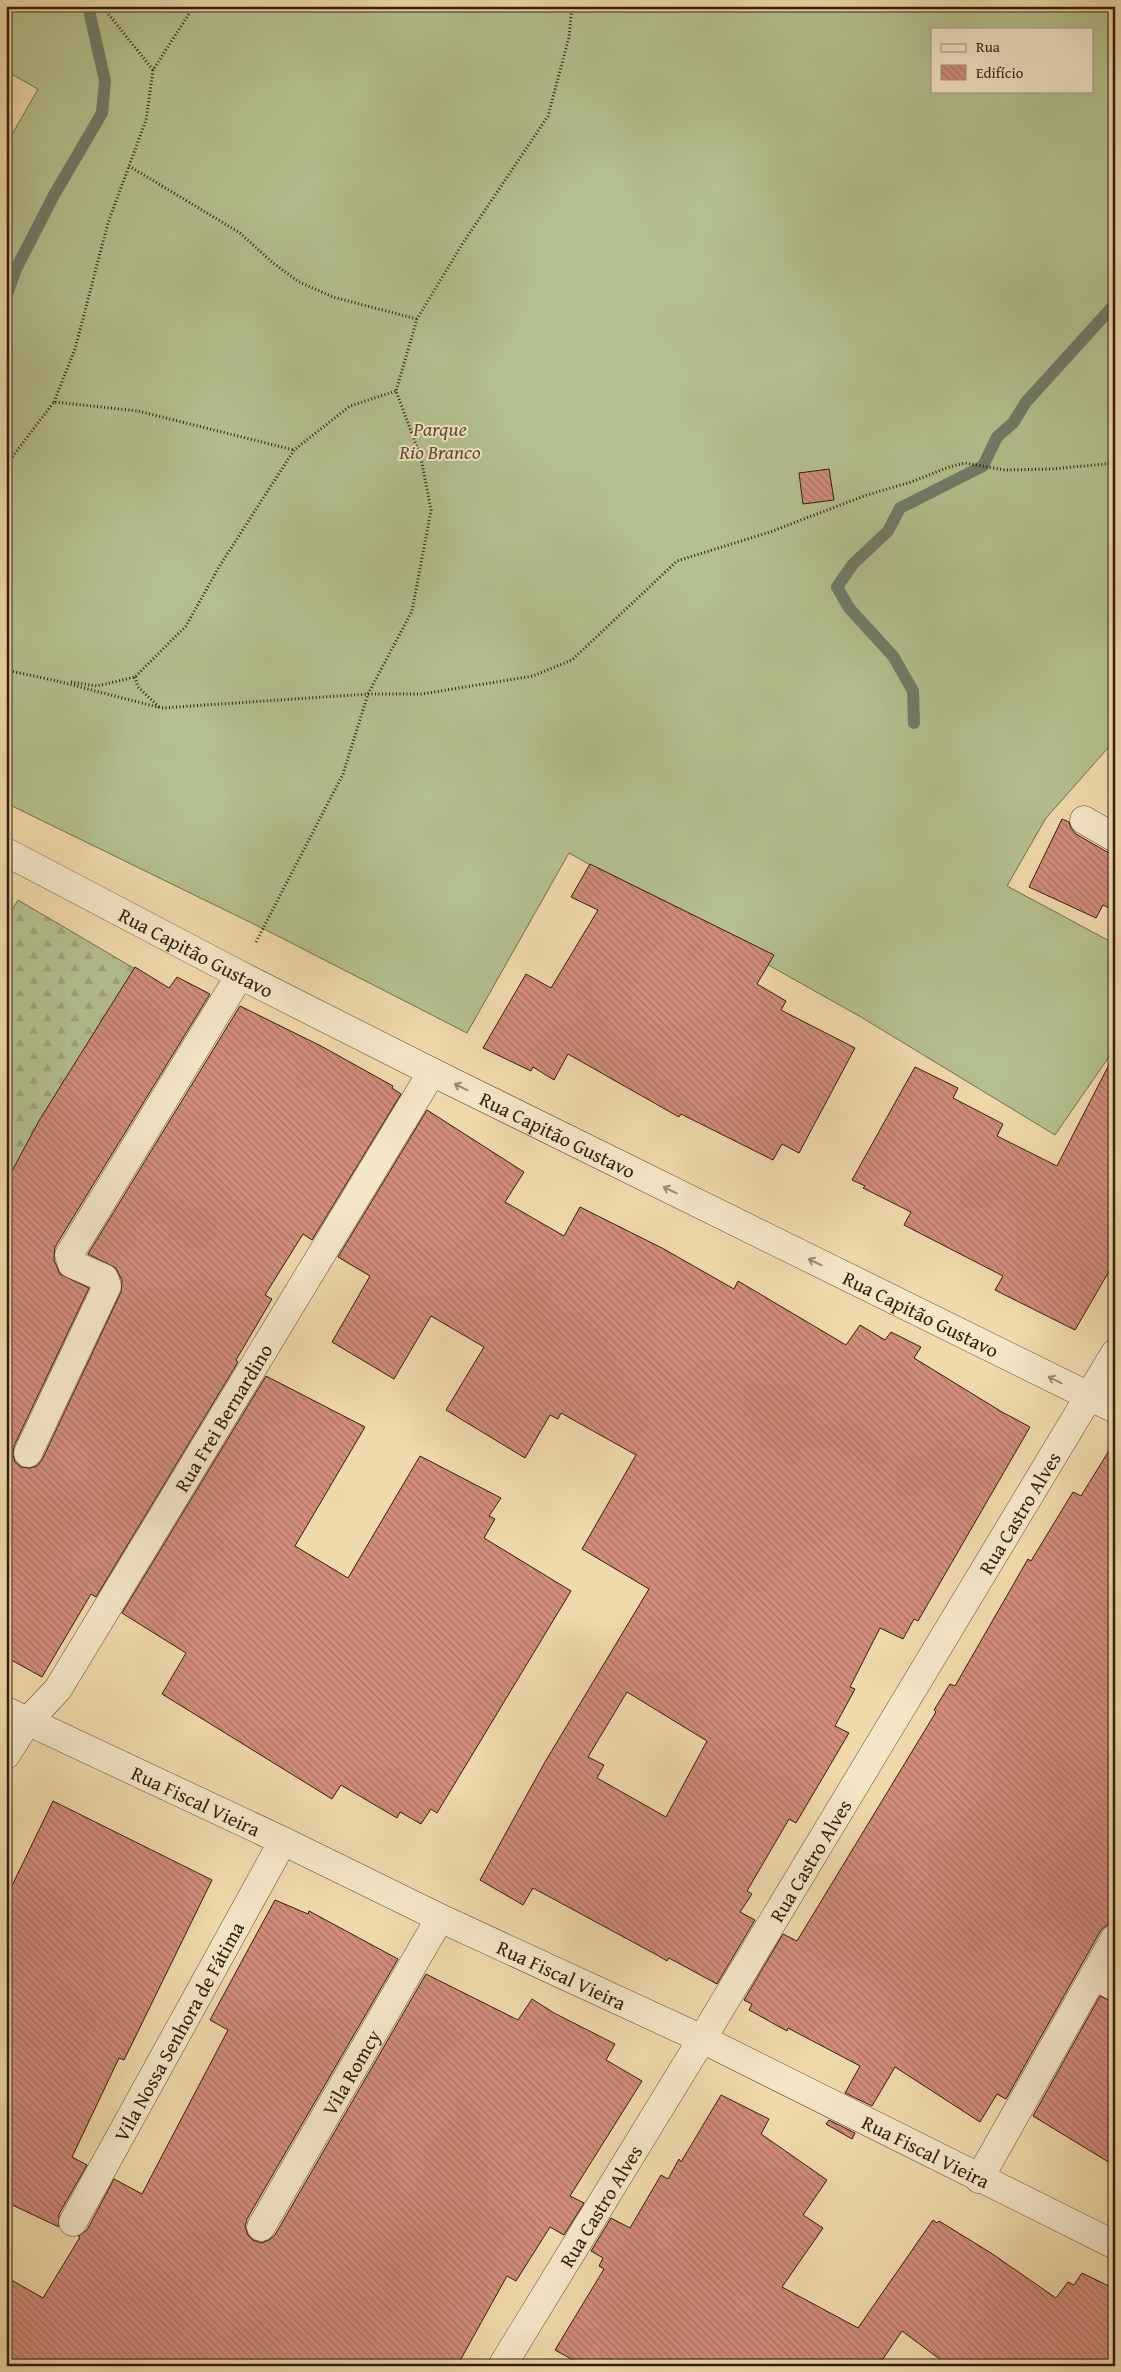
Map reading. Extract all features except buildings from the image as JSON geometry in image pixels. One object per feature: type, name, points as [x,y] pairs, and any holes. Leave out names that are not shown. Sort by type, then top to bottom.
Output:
[{"type":"street","points":[[1084,820],[1115,838]]},
{"type":"street","name":"Rua Capitão Gustavo","points":[[6,852],[240,975],[432,1072],[1115,1409]]},
{"type":"street","points":[[28,1453],[108,1286],[104,1278],[72,1264],[69,1255],[240,975]]},
{"type":"street","name":"Rua Frei Bernardino","points":[[6,1755],[16,1716],[58,1689],[432,1072]]},
{"type":"street","name":"Rua Castro Alves","points":[[507,2364],[1115,1352]]},
{"type":"street","name":"Rua Fiscal Vieira","points":[[16,1716],[284,1841],[440,1918],[702,2039],[979,2179],[1115,2245]]},
{"type":"street","name":"Vila Nossa Senhora de Fátima","points":[[74,2222],[284,1841]]},
{"type":"street","name":"Vila Romcy","points":[[260,2227],[440,1918]]},
{"type":"street","points":[[979,2179],[1105,1981],[1115,1938]]},
{"type":"path","points":[[102,6],[153,70]]},
{"type":"path","points":[[6,465],[54,402],[75,348],[108,223],[146,120],[153,70],[194,6]]},
{"type":"path","points":[[240,975],[343,774],[368,694],[412,611],[431,510],[421,458],[396,391],[416,319],[461,246],[548,116],[569,37],[572,6]]},
{"type":"path","points":[[129,166],[240,232],[273,262],[299,282],[333,297],[416,319]]},
{"type":"path","points":[[6,670],[97,686],[135,677],[186,626],[219,567],[294,450],[350,406],[396,391]]},
{"type":"path","points":[[54,402],[138,412],[294,450]]},
{"type":"path","points":[[57,680],[161,708],[368,694],[422,694],[533,676],[572,660],[677,561],[770,532],[864,496],[965,463],[1005,470],[1052,469],[1115,463]]},
{"type":"path","points":[[135,677],[138,687],[161,708]]},
{"type":"green space","name":"Parque Rio Branco","points":[[6,6],[1115,6],[1115,740],[1046,818],[1007,886],[1115,944],[1115,1048],[1055,1135],[861,1017],[569,853],[467,1033],[268,931],[6,803],[6,145],[38,89],[6,71]]},
{"type":"green space","points":[[18,900],[137,970],[6,1182],[6,920]]},
{"type":"waterway","points":[[6,297],[16,269],[54,195],[102,113],[105,81],[88,6]]},
{"type":"waterway","points":[[914,723],[913,691],[893,656],[849,608],[837,587],[853,564],[888,531],[900,508],[983,466],[997,437],[1013,423],[1026,402],[1115,304]]}]
